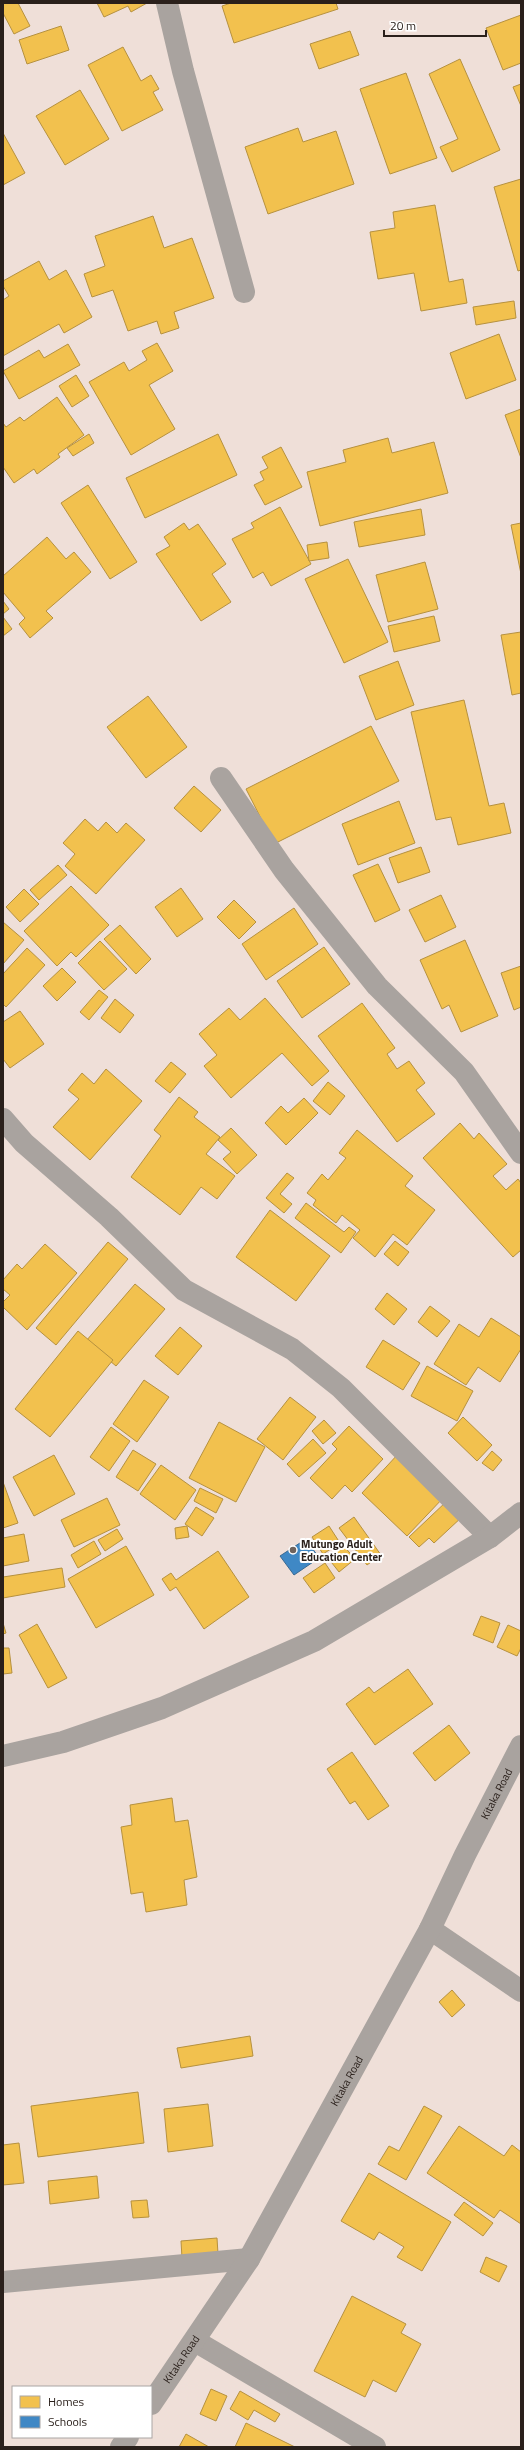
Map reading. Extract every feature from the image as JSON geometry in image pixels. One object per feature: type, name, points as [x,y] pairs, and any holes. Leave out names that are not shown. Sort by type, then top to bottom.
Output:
[{"type":"street","points":[[167,3],[183,71],[244,292]]},
{"type":"street","points":[[221,778],[284,870],[377,986],[464,1072],[521,1153]]},
{"type":"street","points":[[3,1120],[24,1143],[109,1217],[184,1290],[292,1349],[341,1388],[490,1537]]},
{"type":"street","points":[[3,1756],[63,1742],[162,1708],[314,1641],[490,1537],[521,1513]]},
{"type":"street","name":"Kitaka Road","points":[[152,2403],[195,2341],[248,2259],[430,1929],[465,1855],[521,1746]]},
{"type":"street","points":[[430,1929],[521,1991]]},
{"type":"street","points":[[3,2282],[23,2278],[199,2265],[248,2259]]},
{"type":"street","points":[[195,2341],[375,2447]]},
{"type":"street","points":[[121,2447],[127,2438]]},
{"type":"building: Homes","points":[[3,3],[18,3],[30,26],[14,34],[3,13]]},
{"type":"building: Homes","points":[[97,3],[147,3],[131,12],[128,6],[104,17]]},
{"type":"building: Homes","points":[[231,3],[336,3],[338,9],[234,43],[222,6]]},
{"type":"building: Homes","points":[[521,15],[521,63],[503,70],[486,28]]},
{"type":"building: Homes","points":[[61,26],[69,50],[27,64],[19,40]]},
{"type":"building: Homes","points":[[350,31],[359,55],[319,69],[310,44]]},
{"type":"building: Homes","points":[[123,47],[141,81],[151,75],[159,89],[153,92],[163,110],[122,131],[88,65]]},
{"type":"building: Homes","points":[[460,59],[500,150],[452,172],[440,147],[458,139],[429,74]]},
{"type":"building: Homes","points":[[406,73],[437,158],[390,174],[360,89]]},
{"type":"building: Homes","points":[[521,84],[521,106],[513,87]]},
{"type":"building: Homes","points":[[80,90],[109,139],[65,165],[36,116]]},
{"type":"building: Homes","points":[[298,128],[303,142],[336,131],[354,184],[268,214],[245,147]]},
{"type":"building: Homes","points":[[3,133],[25,173],[3,185]]},
{"type":"building: Homes","points":[[521,179],[521,270],[518,271],[494,187]]},
{"type":"building: Homes","points":[[435,205],[449,282],[463,279],[467,303],[421,311],[414,273],[378,279],[370,232],[395,228],[393,212]]},
{"type":"building: Homes","points":[[153,216],[164,248],[192,238],[214,298],[174,312],[179,328],[161,334],[157,321],[128,331],[113,290],[92,297],[84,274],[105,266],[95,236]]},
{"type":"building: Homes","points":[[39,261],[49,280],[66,270],[92,317],[64,333],[59,324],[3,356],[3,300],[9,296],[3,286],[3,281]]},
{"type":"building: Homes","points":[[514,301],[516,318],[476,325],[473,307]]},
{"type":"building: Homes","points":[[499,334],[516,380],[466,399],[450,353]]},
{"type":"building: Homes","points":[[157,343],[173,371],[149,385],[175,429],[131,455],[89,382],[124,362],[129,371],[147,360],[142,351]]},
{"type":"building: Homes","points":[[68,344],[80,365],[19,399],[3,371],[39,350],[44,358]]},
{"type":"building: Homes","points":[[76,375],[89,396],[72,407],[59,386]]},
{"type":"building: Homes","points":[[57,397],[84,435],[58,454],[60,457],[37,474],[34,469],[14,483],[3,467],[3,423],[6,427],[20,417],[24,421]]},
{"type":"building: Homes","points":[[521,409],[521,458],[505,415]]},
{"type":"building: Homes","points":[[89,434],[94,443],[73,456],[67,448]]},
{"type":"building: Homes","points":[[218,434],[237,475],[145,518],[126,478]]},
{"type":"building: Homes","points":[[388,438],[392,453],[434,442],[448,493],[320,526],[307,472],[346,462],[343,450]]},
{"type":"building: Homes","points":[[281,447],[302,487],[265,505],[254,485],[264,480],[260,472],[268,468],[262,457]]},
{"type":"building: Homes","points":[[88,485],[137,562],[110,579],[61,503]]},
{"type":"building: Homes","points":[[280,507],[311,564],[271,586],[263,572],[253,578],[232,539],[254,528],[251,523]]},
{"type":"building: Homes","points":[[421,509],[425,535],[359,547],[354,522]]},
{"type":"building: Homes","points":[[184,523],[189,530],[198,524],[226,564],[212,574],[231,602],[201,621],[156,554],[170,546],[164,537]]},
{"type":"building: Homes","points":[[521,523],[521,574],[511,525]]},
{"type":"building: Homes","points":[[47,537],[66,559],[74,552],[91,572],[46,611],[53,618],[30,638],[19,624],[25,618],[3,592],[3,576]]},
{"type":"building: Homes","points":[[327,542],[329,558],[309,561],[307,545]]},
{"type":"building: Homes","points":[[348,559],[388,642],[344,663],[305,579]]},
{"type":"building: Homes","points":[[425,562],[438,609],[388,622],[376,575]]},
{"type":"building: Homes","points":[[3,601],[9,609],[3,614]]},
{"type":"building: Homes","points":[[434,616],[440,641],[394,652],[388,626]]},
{"type":"building: Homes","points":[[3,617],[12,629],[3,636]]},
{"type":"building: Homes","points":[[521,632],[521,693],[512,695],[501,635]]},
{"type":"building: Homes","points":[[398,661],[414,705],[376,720],[359,676]]},
{"type":"building: Homes","points":[[148,696],[187,747],[146,778],[107,727]]},
{"type":"building: Homes","points":[[464,700],[489,806],[504,803],[511,833],[458,845],[451,817],[436,820],[411,712]]},
{"type":"building: Homes","points":[[371,726],[399,781],[274,844],[246,789]]},
{"type":"building: Homes","points":[[194,786],[221,810],[201,832],[174,808]]},
{"type":"building: Homes","points":[[399,801],[415,843],[358,865],[342,824]]},
{"type":"building: Homes","points":[[85,819],[98,831],[106,822],[117,833],[126,823],[145,840],[96,894],[65,866],[75,854],[63,843]]},
{"type":"building: Homes","points":[[421,847],[430,872],[398,883],[389,858]]},
{"type":"building: Homes","points":[[378,864],[400,910],[375,922],[353,875]]},
{"type":"building: Homes","points":[[58,865],[67,875],[39,900],[30,890]]},
{"type":"building: Homes","points":[[71,886],[109,925],[76,957],[71,952],[57,966],[24,931]]},
{"type":"building: Homes","points":[[181,888],[203,919],[177,937],[155,907]]},
{"type":"building: Homes","points":[[24,889],[39,904],[20,922],[6,907]]},
{"type":"building: Homes","points":[[441,895],[456,927],[425,942],[409,910]]},
{"type":"building: Homes","points":[[234,900],[256,922],[239,939],[217,917]]},
{"type":"building: Homes","points":[[294,908],[318,944],[266,980],[242,944]]},
{"type":"building: Homes","points":[[3,922],[24,940],[3,964]]},
{"type":"building: Homes","points":[[120,925],[151,959],[136,974],[104,939]]},
{"type":"building: Homes","points":[[465,940],[498,1016],[461,1032],[449,1005],[442,1009],[420,960]]},
{"type":"building: Homes","points":[[100,941],[127,969],[104,990],[78,963]]},
{"type":"building: Homes","points":[[324,947],[350,984],[302,1018],[277,981]]},
{"type":"building: Homes","points":[[27,948],[45,965],[6,1007],[3,1004],[3,974]]},
{"type":"building: Homes","points":[[521,966],[521,1007],[514,1010],[501,973]]},
{"type":"building: Homes","points":[[62,968],[76,982],[57,1001],[43,986]]},
{"type":"building: Homes","points":[[99,990],[108,997],[89,1020],[80,1012]]},
{"type":"building: Homes","points":[[265,998],[329,1071],[312,1086],[282,1053],[231,1098],[204,1066],[217,1055],[199,1034],[229,1008],[240,1020]]},
{"type":"building: Homes","points":[[115,999],[134,1015],[120,1033],[101,1018]]},
{"type":"building: Homes","points":[[362,1003],[395,1048],[387,1054],[397,1069],[409,1061],[425,1083],[416,1090],[435,1114],[397,1142],[318,1036]]},
{"type":"building: Homes","points":[[20,1011],[44,1044],[10,1068],[3,1059],[3,1022]]},
{"type":"building: Homes","points":[[171,1062],[186,1074],[170,1093],[155,1081]]},
{"type":"building: Homes","points":[[106,1069],[142,1101],[90,1160],[53,1127],[79,1099],[68,1090],[82,1073],[94,1084]]},
{"type":"building: Homes","points":[[328,1082],[345,1096],[330,1115],[313,1101]]},
{"type":"building: Homes","points":[[179,1097],[198,1112],[194,1117],[220,1137],[206,1154],[235,1176],[217,1199],[201,1187],[180,1215],[131,1177],[161,1136],[154,1130]]},
{"type":"building: Homes","points":[[304,1098],[318,1113],[286,1145],[265,1123],[281,1106],[288,1113]]},
{"type":"building: Homes","points":[[460,1123],[474,1139],[479,1133],[507,1164],[493,1176],[506,1190],[518,1179],[521,1183],[521,1250],[513,1257],[423,1158]]},
{"type":"building: Homes","points":[[231,1128],[257,1155],[237,1174],[223,1159],[231,1152],[218,1140]]},
{"type":"building: Homes","points":[[357,1130],[413,1176],[405,1186],[435,1210],[407,1245],[393,1234],[375,1257],[353,1238],[360,1230],[342,1215],[336,1223],[313,1205],[316,1200],[307,1193],[322,1174],[328,1180],[346,1158],[339,1153]]},
{"type":"building: Homes","points":[[287,1173],[294,1178],[280,1194],[292,1204],[284,1213],[266,1198]]},
{"type":"building: Homes","points":[[306,1203],[344,1232],[349,1227],[356,1232],[341,1253],[295,1218]]},
{"type":"building: Homes","points":[[270,1210],[330,1256],[296,1301],[236,1257]]},
{"type":"building: Homes","points":[[395,1241],[409,1252],[398,1266],[384,1254]]},
{"type":"building: Homes","points":[[108,1242],[128,1259],[56,1345],[36,1328]]},
{"type":"building: Homes","points":[[45,1244],[77,1273],[27,1330],[3,1307],[3,1302],[10,1295],[3,1289],[3,1280],[17,1264],[22,1269]]},
{"type":"building: Homes","points":[[135,1284],[165,1309],[116,1366],[86,1341]]},
{"type":"building: Homes","points":[[387,1293],[407,1309],[394,1325],[375,1309]]},
{"type":"building: Homes","points":[[430,1306],[450,1321],[437,1337],[418,1322]]},
{"type":"building: Homes","points":[[491,1318],[521,1337],[521,1349],[500,1382],[478,1367],[466,1385],[434,1364],[459,1324],[479,1337]]},
{"type":"building: Homes","points":[[180,1327],[202,1346],[178,1375],[155,1356]]},
{"type":"building: Homes","points":[[78,1331],[113,1360],[50,1437],[15,1409]]},
{"type":"building: Homes","points":[[383,1340],[420,1363],[403,1390],[366,1367]]},
{"type":"building: Homes","points":[[427,1366],[473,1391],[457,1421],[411,1396]]},
{"type":"building: Homes","points":[[144,1380],[169,1397],[137,1442],[113,1424]]},
{"type":"building: Homes","points":[[290,1397],[316,1417],[283,1460],[257,1439]]},
{"type":"building: Homes","points":[[463,1417],[492,1445],[477,1461],[448,1433]]},
{"type":"building: Homes","points":[[324,1420],[336,1433],[323,1444],[312,1431]]},
{"type":"building: Homes","points":[[219,1422],[265,1447],[236,1502],[189,1478]]},
{"type":"building: Homes","points":[[349,1426],[383,1459],[352,1492],[345,1485],[332,1499],[310,1478],[337,1449],[332,1444]]},
{"type":"building: Homes","points":[[111,1427],[130,1441],[109,1471],[90,1457]]},
{"type":"building: Homes","points":[[313,1439],[326,1453],[299,1477],[287,1464]]},
{"type":"building: Homes","points":[[133,1450],[156,1464],[138,1491],[116,1477]]},
{"type":"building: Homes","points":[[492,1451],[502,1460],[493,1471],[482,1463]]},
{"type":"building: Homes","points":[[399,1453],[445,1496],[407,1536],[362,1493]]},
{"type":"building: Homes","points":[[54,1455],[75,1494],[34,1516],[13,1477]]},
{"type":"building: Homes","points":[[161,1465],[196,1490],[175,1520],[140,1494]]},
{"type":"building: Homes","points":[[3,1482],[18,1523],[3,1528]]},
{"type":"building: Homes","points":[[200,1488],[223,1499],[216,1513],[194,1501]]},
{"type":"building: Homes","points":[[107,1498],[120,1525],[74,1547],[61,1520]]},
{"type":"building: Homes","points":[[448,1500],[463,1516],[434,1543],[429,1538],[419,1547],[409,1537]]},
{"type":"building: Homes","points":[[196,1507],[214,1518],[202,1536],[185,1524]]},
{"type":"building: Homes","points":[[354,1517],[381,1555],[367,1565],[339,1528]]},
{"type":"building: Homes","points":[[187,1526],[189,1537],[176,1539],[175,1528]]},
{"type":"building: Homes","points":[[329,1526],[340,1543],[323,1554],[312,1537]]},
{"type":"building: Homes","points":[[117,1529],[123,1539],[105,1551],[98,1540]]},
{"type":"building: Homes","points":[[24,1534],[29,1561],[3,1566],[3,1538]]},
{"type":"building: Homes","points":[[94,1541],[101,1554],[78,1568],[71,1555]]},
{"type":"building: Homes","points":[[343,1545],[355,1559],[339,1572],[328,1558]]},
{"type":"building: Homes","points":[[126,1546],[154,1595],[96,1628],[68,1579]]},
{"type":"building: Homes","points":[[218,1551],[249,1597],[204,1629],[176,1587],[170,1591],[162,1579],[171,1573],[176,1580]]},
{"type":"building: Homes","points":[[325,1563],[335,1578],[314,1593],[303,1578]]},
{"type":"building: Homes","points":[[62,1568],[65,1587],[3,1598],[3,1577]]},
{"type":"building: Homes","points":[[481,1616],[500,1623],[493,1643],[473,1635]]},
{"type":"building: Homes","points":[[3,1623],[6,1633],[3,1634]]},
{"type":"building: Homes","points":[[37,1624],[67,1678],[48,1688],[19,1635]]},
{"type":"building: Homes","points":[[508,1625],[521,1631],[521,1648],[517,1656],[497,1647]]},
{"type":"building: Homes","points":[[3,1648],[9,1648],[12,1673],[3,1674]]},
{"type":"building: Homes","points":[[408,1669],[433,1704],[375,1745],[346,1704],[369,1687],[374,1693]]},
{"type":"building: Homes","points":[[449,1725],[470,1753],[435,1781],[413,1753]]},
{"type":"building: Homes","points":[[352,1752],[389,1806],[368,1820],[355,1801],[350,1804],[327,1769]]},
{"type":"building: Homes","points":[[172,1798],[175,1822],[188,1820],[197,1877],[184,1880],[187,1905],[146,1912],[143,1892],[131,1894],[121,1827],[132,1825],[130,1805]]},
{"type":"building: Homes","points":[[452,1990],[465,2005],[452,2017],[439,2002]]},
{"type":"building: Homes","points":[[250,2036],[253,2056],[181,2068],[177,2048]]},
{"type":"building: Homes","points":[[138,2092],[144,2143],[38,2157],[31,2106]]},
{"type":"building: Homes","points":[[208,2104],[213,2146],[168,2152],[164,2109]]},
{"type":"building: Homes","points":[[424,2106],[442,2116],[406,2180],[378,2164],[389,2146],[399,2151]]},
{"type":"building: Homes","points":[[459,2126],[504,2156],[512,2145],[521,2152],[521,2224],[500,2210],[494,2218],[427,2173]]},
{"type":"building: Homes","points":[[19,2143],[24,2183],[3,2185],[3,2145]]},
{"type":"building: Homes","points":[[369,2173],[451,2222],[422,2271],[397,2257],[404,2247],[379,2232],[374,2240],[341,2221]]},
{"type":"building: Homes","points":[[97,2176],[99,2198],[50,2204],[48,2181]]},
{"type":"building: Homes","points":[[147,2200],[149,2217],[133,2218],[131,2201]]},
{"type":"building: Homes","points":[[464,2202],[493,2223],[483,2236],[454,2215]]},
{"type":"building: Homes","points":[[217,2238],[218,2254],[182,2258],[181,2241]]},
{"type":"building: Homes","points":[[486,2257],[507,2266],[499,2282],[480,2272]]},
{"type":"building: Homes","points":[[352,2296],[406,2324],[401,2333],[421,2344],[396,2392],[373,2380],[365,2397],[314,2371]]},
{"type":"building: Homes","points":[[211,2389],[227,2396],[216,2421],[200,2414]]},
{"type":"building: Homes","points":[[240,2391],[280,2414],[275,2422],[254,2410],[248,2420],[230,2409]]},
{"type":"building: Homes","points":[[246,2423],[295,2447],[235,2447]]},
{"type":"building: Homes","points":[[186,2434],[209,2447],[179,2447]]},
{"type":"building: Schools","points":[[306,1539],[319,1558],[294,1575],[280,1556]]},
{"type":"place","name":"Mutungo Adult Education Center","points":[[293,1550]]}]
